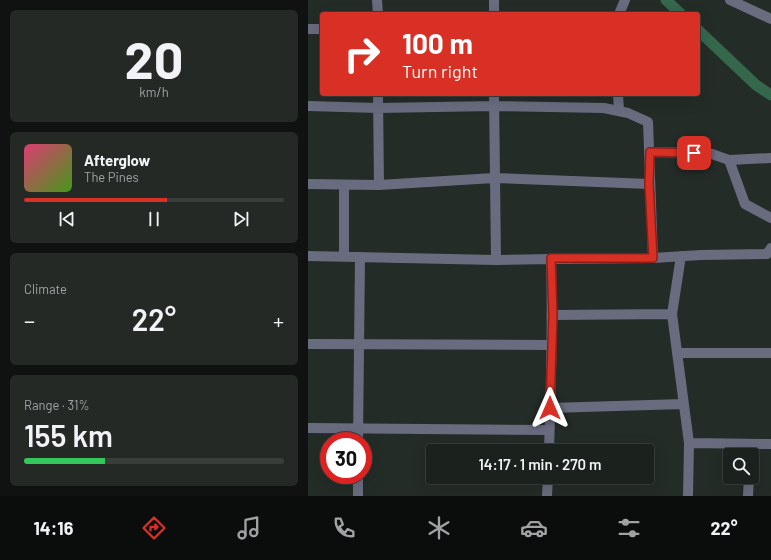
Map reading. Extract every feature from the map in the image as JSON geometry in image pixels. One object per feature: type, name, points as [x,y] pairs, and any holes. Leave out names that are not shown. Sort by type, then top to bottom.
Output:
[{"type":"street","points":[[377,0],[378,12]]},
{"type":"street","points":[[494,0],[494,12]]},
{"type":"street","points":[[620,12],[625,0]]},
{"type":"street","points":[[730,0],[771,18]]},
{"type":"street","points":[[308,29],[320,29]]},
{"type":"street","points":[[378,96],[379,185]]},
{"type":"street","points":[[494,96],[496,260]]},
{"type":"street","points":[[618,96],[618,110]]},
{"type":"street","points":[[308,106],[378,108],[494,106],[618,110],[648,122],[650,152],[649,184],[653,258]]},
{"type":"street","points":[[650,152],[709,153],[729,160],[771,158]]},
{"type":"street","points":[[729,160],[745,204],[771,218]]},
{"type":"street","points":[[308,184],[379,185],[494,178],[649,184]]},
{"type":"street","points":[[344,185],[344,255]]},
{"type":"street","points":[[308,256],[344,255],[360,257],[496,260],[551,258],[653,258],[767,254],[771,248]]},
{"type":"street","points":[[681,256],[672,314],[688,443],[688,496]]},
{"type":"street","points":[[358,430],[360,257]]},
{"type":"street","points":[[549,444],[550,345],[553,315],[551,258]]},
{"type":"street","points":[[553,315],[672,314]]},
{"type":"street","points":[[308,344],[550,345]]},
{"type":"street","points":[[677,353],[771,353]]},
{"type":"street","points":[[550,408],[683,404]]},
{"type":"street","points":[[308,428],[358,430],[549,430]]},
{"type":"street","points":[[688,443],[771,444]]},
{"type":"street","points":[[358,484],[358,496]]},
{"type":"street","points":[[547,496],[548,484]]},
{"type":"street","points":[[748,496],[749,484]]},
{"type":"waterway","points":[[666,0],[679,12]]},
{"type":"waterway","points":[[700,32],[756,85],[771,95]]},
{"type":"route","points":[[550,408],[550,345],[553,315],[551,258],[653,258],[649,184],[650,152],[694,153]]}]
